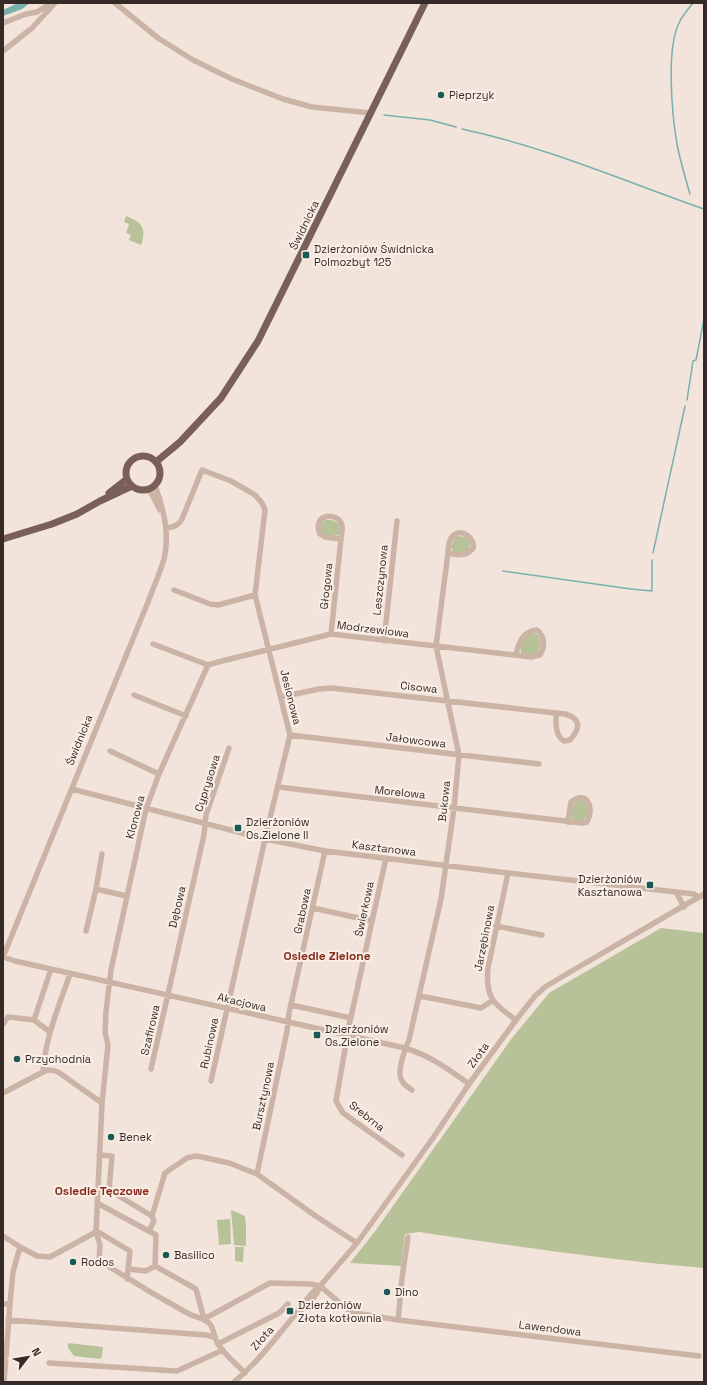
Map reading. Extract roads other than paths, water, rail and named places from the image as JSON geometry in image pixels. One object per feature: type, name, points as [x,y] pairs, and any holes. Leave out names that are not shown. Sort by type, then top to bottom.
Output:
[{"type":"main road","name":"Świdnicka","points":[[158,465],[221,398],[258,341],[425,3]]},
{"type":"main road","points":[[147,456],[158,465],[160,475],[157,483],[152,488],[137,489],[132,486],[127,479],[127,469],[129,464],[136,458],[147,456]]},
{"type":"main road","points":[[100,501],[127,479]]},
{"type":"main road","points":[[3,539],[52,524],[77,514],[132,486]]},
{"type":"street","points":[[3,23],[26,14],[37,12],[51,3]]},
{"type":"street","points":[[3,51],[32,28],[54,3]]},
{"type":"street","points":[[115,3],[158,38],[193,60],[232,79],[283,99],[312,107],[371,113]]},
{"type":"street","name":"Jesionowa","points":[[166,528],[174,527],[182,519],[202,470],[231,482],[255,495],[262,503],[264,510],[254,595],[290,736],[227,1009]]},
{"type":"street","name":"Świdnicka","points":[[3,957],[148,602],[164,559],[166,528],[164,517],[152,488]]},
{"type":"street","name":"Głogowa","points":[[331,634],[341,539],[342,525],[339,520],[330,516],[319,520],[317,525],[320,534],[325,537],[341,539]]},
{"type":"street","name":"Leszczynowa","points":[[384,640],[397,522]]},
{"type":"street","name":"Bukowa","points":[[412,1090],[402,1081],[400,1076],[402,1054],[409,1040],[441,899],[447,866],[459,755],[436,646],[448,553],[451,540],[454,535],[466,534],[473,541],[472,548],[466,554],[461,555],[448,553]]},
{"type":"street","points":[[174,590],[210,604],[218,605],[254,595]]},
{"type":"street","name":"Modrzewiowa","points":[[208,666],[218,662],[331,634],[532,657],[540,655],[543,650],[543,639],[537,630],[525,634],[518,644],[516,654]]},
{"type":"street","points":[[153,644],[208,666]]},
{"type":"street","name":"Klonowa","points":[[204,1319],[199,1319],[175,1307],[127,1279],[99,1260],[100,1245],[96,1232],[102,1103],[108,1045],[105,1027],[109,983],[146,809],[159,774],[208,666]]},
{"type":"street","name":"Cisowa","points":[[281,697],[331,688],[448,700],[556,714],[570,716],[577,720],[577,728],[570,740],[564,741],[559,736],[557,731],[556,714]]},
{"type":"street","points":[[134,695],[186,716]]},
{"type":"street","name":"Jałowcowa","points":[[290,736],[539,764]]},
{"type":"street","name":"Cyprysowa","points":[[205,824],[206,815],[229,748]]},
{"type":"street","points":[[110,751],[159,774]]},
{"type":"street","name":"Morelowa","points":[[278,787],[568,822],[582,823],[587,822],[591,811],[587,800],[583,798],[576,799],[571,802],[568,822]]},
{"type":"street","name":"Kasztanowa","points":[[72,789],[265,839],[325,851],[701,896]]},
{"type":"street","name":"Dębowa","points":[[168,996],[205,824]]},
{"type":"street","name":"Grabowa","points":[[288,1022],[325,851]]},
{"type":"street","points":[[86,931],[96,889],[102,854]]},
{"type":"street","name":"Świerkowa","points":[[348,1036],[386,858]]},
{"type":"street","name":"Jarzębinowa","points":[[492,1001],[487,978],[496,926],[508,873]]},
{"type":"street","points":[[96,889],[127,896]]},
{"type":"street","points":[[676,892],[684,907]]},
{"type":"street","name":"Złota","points":[[234,1382],[245,1373],[314,1291],[357,1243],[433,1138],[469,1084],[535,996],[546,987],[593,958],[701,896]]},
{"type":"street","points":[[313,908],[372,921]]},
{"type":"street","points":[[496,926],[542,935]]},
{"type":"street","name":"Akacjowa","points":[[3,957],[51,970],[405,1048],[437,1061],[469,1084]]},
{"type":"street","points":[[34,1020],[51,970]]},
{"type":"street","points":[[43,1072],[43,1062],[50,1032],[70,974]]},
{"type":"street","name":"Szafirowa","points":[[151,1068],[168,996]]},
{"type":"street","points":[[420,996],[481,1008],[492,1001],[516,1020]]},
{"type":"street","points":[[291,1005],[351,1018]]},
{"type":"street","name":"Rubinowa","points":[[211,1081],[227,1009]]},
{"type":"street","points":[[3,1024],[8,1017],[34,1020],[50,1032]]},
{"type":"street","name":"Bursztynowa","points":[[257,1174],[288,1022]]},
{"type":"street","name":"Srebrna","points":[[348,1036],[336,1101],[343,1113],[402,1155]]},
{"type":"street","points":[[3,1094],[47,1070],[52,1070],[58,1072],[102,1103]]},
{"type":"street","points":[[99,1156],[112,1156],[109,1190],[152,1216]]},
{"type":"street","points":[[149,1231],[154,1221],[152,1216],[165,1173],[187,1158],[194,1156],[229,1163],[257,1174],[357,1243]]},
{"type":"street","points":[[97,1203],[156,1235],[155,1266]]},
{"type":"street","points":[[3,1236],[37,1256],[50,1257],[96,1232],[100,1233],[130,1251],[127,1279]]},
{"type":"street","points":[[398,1320],[408,1237]]},
{"type":"street","points":[[4,1382],[13,1272],[20,1247]]},
{"type":"street","points":[[129,1269],[146,1271],[155,1266]]},
{"type":"street","points":[[155,1266],[196,1289],[204,1319],[211,1325],[214,1338],[223,1350],[245,1373]]},
{"type":"street","points":[[204,1319],[270,1283],[310,1284],[320,1286]]},
{"type":"street","name":"Lawendowa","points":[[320,1286],[347,1309],[355,1313],[398,1320],[699,1356]]},
{"type":"street","points":[[3,1304],[10,1304]]},
{"type":"street","points":[[218,1344],[278,1313],[288,1304]]},
{"type":"street","points":[[8,1320],[206,1335],[214,1338]]},
{"type":"street","points":[[49,1363],[177,1371],[223,1350]]},
{"type":"street","name":"Złota","points":[[241,1382],[245,1373]]},
{"type":"water","points":[[18,3],[30,3],[22,9],[3,16],[3,10]]},
{"type":"waterway","points":[[690,194],[675,132],[671,65],[675,34],[679,23],[693,3]]},
{"type":"waterway","points":[[384,115],[430,120],[456,127]]},
{"type":"waterway","points":[[462,129],[524,145],[584,165],[704,209]]},
{"type":"waterway","points":[[687,400],[693,361],[696,360],[704,319]]},
{"type":"waterway","points":[[653,553],[685,406]]},
{"type":"waterway","points":[[503,571],[652,591],[652,560]]},
{"type":"place","name":"Pieprzyk","points":[[441,95]]},
{"type":"place","name":"Dzierżoniów Świdnicka Polmozbyt 125","points":[[306,255]]},
{"type":"place","name":"Dzierżoniów Os.Zielone II","points":[[238,828]]},
{"type":"place","name":"Dzierżoniów Kasztanowa","points":[[650,885]]},
{"type":"place","name":"Dzierżoniów Os.Zielone","points":[[317,1035]]},
{"type":"place","name":"Przychodnia","points":[[17,1059]]},
{"type":"place","name":"Benek","points":[[111,1137]]},
{"type":"place","name":"Basilico","points":[[166,1255]]},
{"type":"place","name":"Rodos","points":[[73,1262]]},
{"type":"place","name":"Dino","points":[[387,1292]]},
{"type":"place","name":"Dzierżoniów Złota kotłownia","points":[[290,1311]]},
{"type":"district","name":"Osiedle Zielone","points":[[327,956]]},
{"type":"district","name":"Osiedle Tęczowe","points":[[102,1191]]}]
